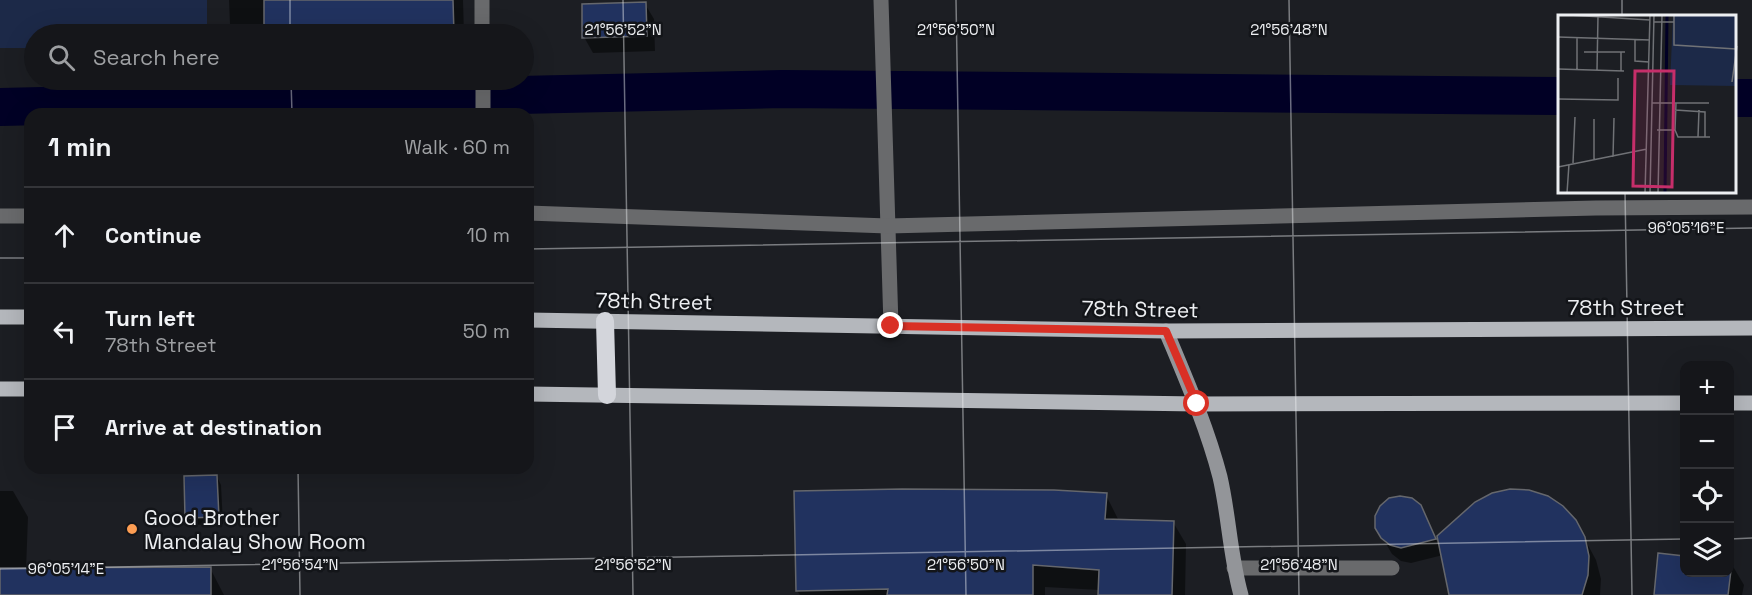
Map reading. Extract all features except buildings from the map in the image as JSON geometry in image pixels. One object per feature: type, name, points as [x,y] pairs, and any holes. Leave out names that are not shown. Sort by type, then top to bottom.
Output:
[{"type":"highway","points":[[605,321],[607,395]]},
{"type":"main road","points":[[0,316],[24,317]]},
{"type":"main road","name":"78th Street","points":[[534,320],[1166,331],[1752,328]]},
{"type":"main road","points":[[0,389],[24,389]]},
{"type":"main road","points":[[534,394],[1197,404],[1680,403]]},
{"type":"main road","points":[[1734,403],[1752,403]]},
{"type":"street","points":[[482,0],[482,24]]},
{"type":"street","points":[[881,0],[891,326]]},
{"type":"street","points":[[483,90],[483,108]]},
{"type":"street","points":[[534,213],[888,226],[1596,208],[1752,207]]},
{"type":"street","points":[[0,216],[24,216]]},
{"type":"street","points":[[1166,331],[1197,404],[1220,478],[1234,568],[1241,595]]},
{"type":"street","points":[[1234,568],[1392,568]]},
{"type":"shaded area","points":[[0,0],[207,0],[207,24],[24,24],[24,48],[0,48]]},
{"type":"waterway","points":[[0,107],[782,89],[1558,96]]},
{"type":"waterway","points":[[1737,98],[1752,98]]},
{"type":"place","name":"Good Brother Mandalay Show Room","points":[[132,529]]},
{"type":"route","points":[[891,326],[1166,331],[1197,404]]}]
